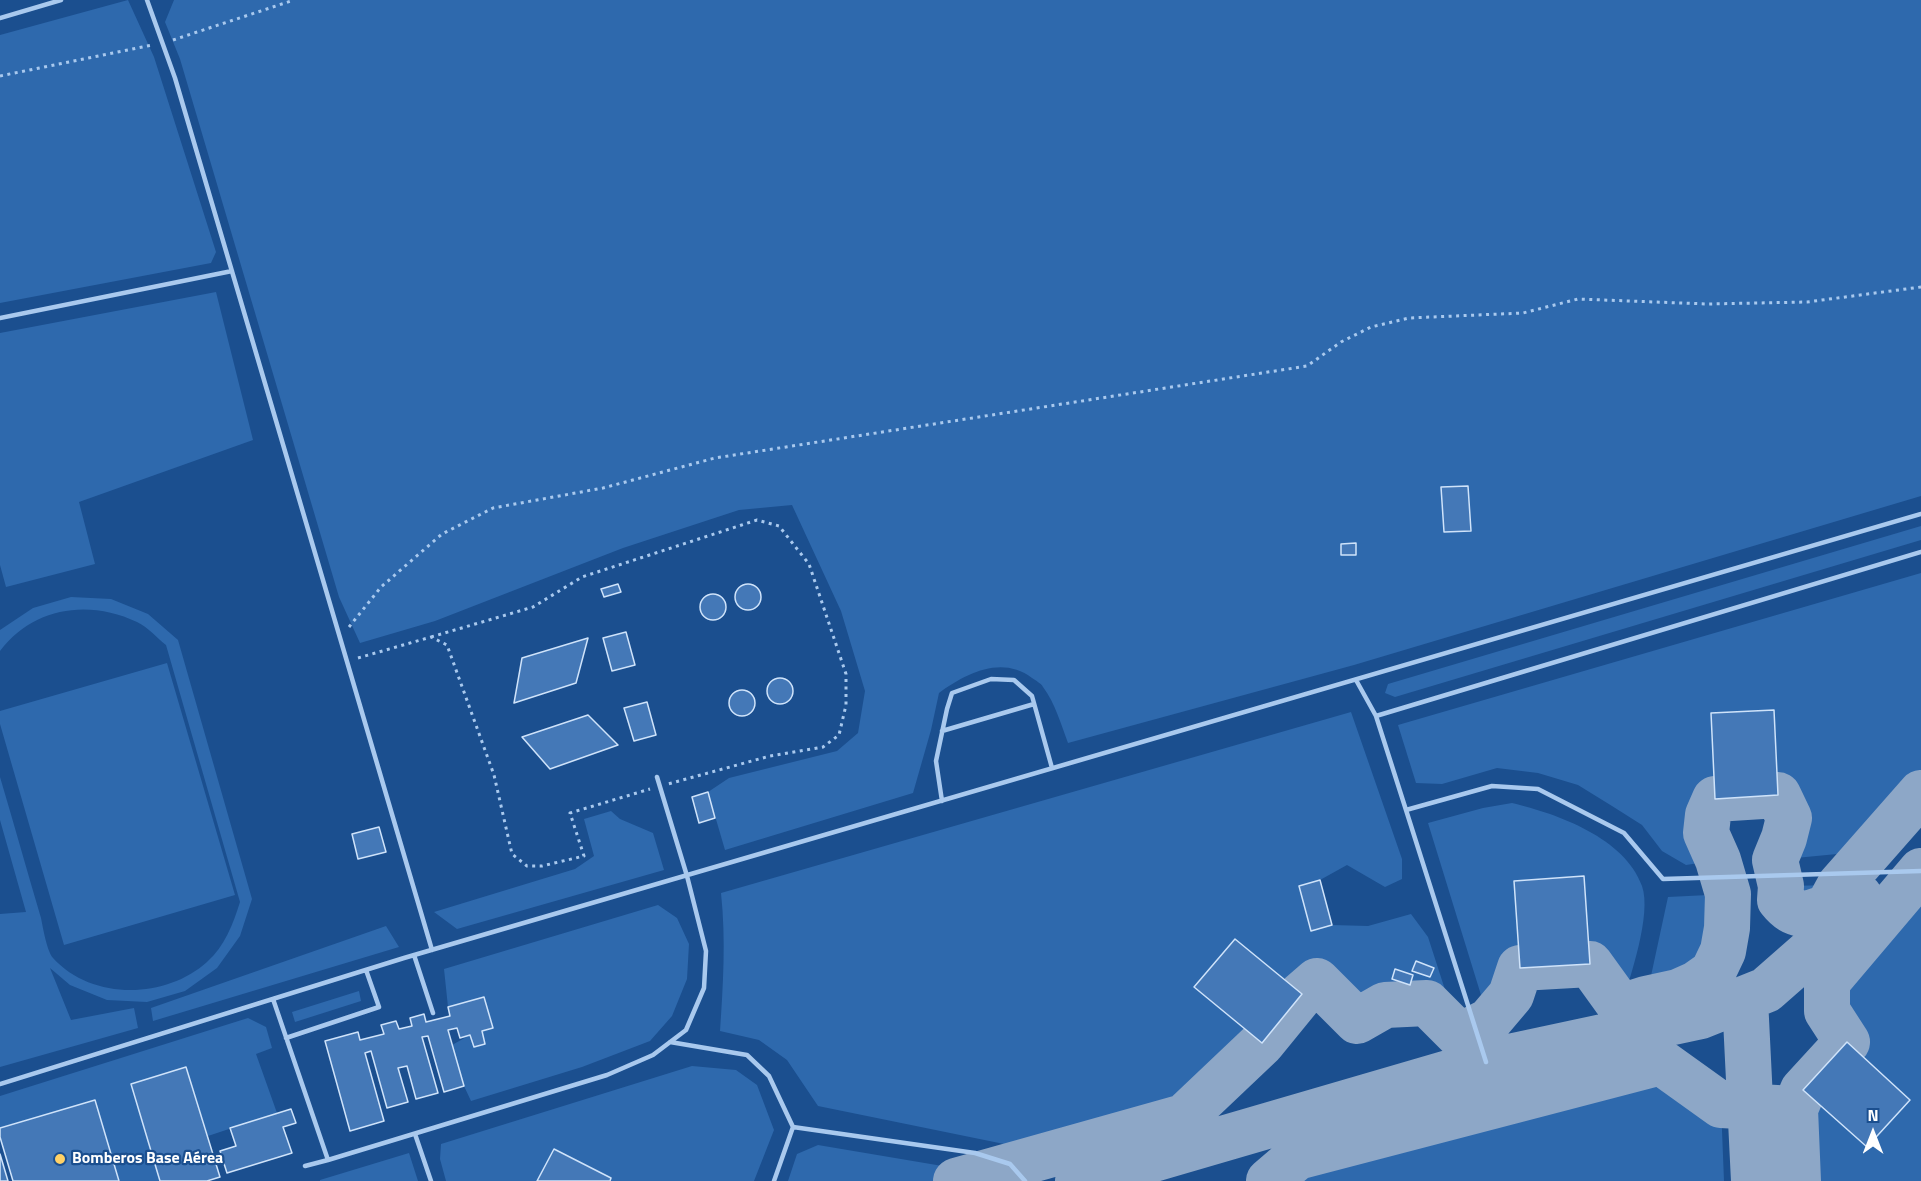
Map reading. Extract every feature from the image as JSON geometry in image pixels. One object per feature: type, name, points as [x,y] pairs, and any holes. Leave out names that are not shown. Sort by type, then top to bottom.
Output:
[{"type":"lane","points":[[0,18],[61,0]]},
{"type":"lane","points":[[147,0],[175,78],[432,950]]},
{"type":"lane","points":[[0,318],[232,271]]},
{"type":"lane","points":[[0,1084],[432,950],[1921,514]]},
{"type":"lane","points":[[1376,716],[1921,552]]},
{"type":"lane","points":[[942,801],[936,761],[952,693],[991,679],[1014,680],[1032,696],[1052,768]]},
{"type":"lane","points":[[1356,680],[1376,716],[1486,1062]]},
{"type":"lane","points":[[942,731],[1034,704]]},
{"type":"lane","points":[[305,1166],[606,1075],[653,1055],[686,1030],[704,988],[706,951],[687,876],[657,777]]},
{"type":"lane","points":[[1406,810],[1492,786],[1538,789],[1624,833],[1663,879],[1921,871]]},
{"type":"lane","points":[[414,956],[433,1013]]},
{"type":"lane","points":[[286,1038],[379,1007],[366,970]]},
{"type":"lane","points":[[273,999],[328,1160]]},
{"type":"lane","points":[[670,1042],[747,1055],[769,1076],[793,1127],[774,1181]]},
{"type":"lane","points":[[793,1127],[975,1154],[1010,1164],[1025,1181]]},
{"type":"lane","points":[[415,1134],[431,1181]]},
{"type":"path","points":[[0,76],[163,43],[294,0]]},
{"type":"path","points":[[340,637],[381,587],[442,534],[493,508],[603,488],[715,458],[1307,366],[1341,342],[1371,327],[1408,318],[1523,313],[1578,299],[1707,304],[1807,302],[1921,287]]},
{"type":"path","points":[[347,662],[431,637],[533,607],[582,577],[757,520],[779,526],[809,564],[846,674],[846,705],[839,735],[823,747],[770,756],[570,813],[584,856],[542,866],[527,866],[512,854],[494,775],[447,645],[431,637]]},
{"type":"shaded area","points":[[128,0],[154,57],[216,252],[211,263],[0,303],[0,35]]},
{"type":"shaded area","points":[[174,0],[1921,0],[1921,496],[1354,665],[1068,743],[1054,707],[1041,684],[1020,671],[1009,668],[984,669],[972,673],[939,693],[913,793],[725,850],[708,792],[729,778],[837,751],[858,733],[865,691],[841,611],[792,505],[739,510],[623,548],[435,621],[360,643],[339,597],[180,59],[165,22]]},
{"type":"shaded area","points":[[216,292],[253,440],[79,502],[95,564],[6,587],[0,565],[0,333]]},
{"type":"shaded area","points":[[1921,526],[1921,540],[1395,697],[1385,693],[1388,684]]},
{"type":"shaded area","points":[[1921,573],[1921,793],[1868,851],[1775,860],[1789,819],[1778,795],[1774,710],[1733,769],[1708,818],[1706,834],[1718,860],[1686,865],[1662,851],[1642,825],[1612,806],[1578,785],[1538,773],[1497,768],[1442,784],[1416,783],[1398,725]]},
{"type":"shaded area","points":[[71,597],[111,599],[148,614],[178,640],[252,899],[240,936],[217,968],[185,991],[147,1002],[107,1000],[70,985],[50,968],[71,1020],[134,1008],[138,1028],[0,1067],[0,914],[26,912],[0,820],[0,777],[49,950],[53,958],[69,972],[88,982],[108,988],[129,990],[171,983],[190,974],[207,962],[224,942],[240,902],[166,645],[137,622],[119,615],[81,609],[45,616],[13,636],[0,651],[0,630],[33,608]]},
{"type":"shaded area","points":[[167,663],[235,895],[64,945],[0,724],[0,711]]},
{"type":"shaded area","points":[[1351,712],[1402,859],[1402,879],[1385,887],[1347,865],[1320,880],[1299,886],[1311,930],[1332,925],[1368,926],[1411,914],[1428,937],[1460,1036],[1427,1003],[1385,1005],[1357,1021],[1317,981],[1302,994],[1235,939],[1195,987],[1262,1043],[1184,1117],[1053,1154],[818,1106],[787,1060],[759,1040],[720,1031],[724,945],[721,893]]},
{"type":"shaded area","points":[[1512,803],[1569,821],[1588,831],[1621,854],[1633,869],[1642,886],[1644,913],[1639,946],[1621,1007],[1590,964],[1584,876],[1515,881],[1520,968],[1511,995],[1489,1021],[1428,823],[1483,808]]},
{"type":"shaded area","points":[[611,811],[620,819],[653,833],[664,870],[457,929],[434,912],[575,869],[594,856],[584,819]]},
{"type":"shaded area","points":[[1840,885],[1828,907],[1813,912],[1796,913],[1780,900],[1781,886]]},
{"type":"shaded area","points":[[1909,885],[1921,885],[1921,1181],[1798,1181],[1795,1109],[1803,1090],[1867,1147],[1910,1100],[1847,1042],[1827,1011],[1827,982]]},
{"type":"shaded area","points":[[1728,894],[1727,919],[1721,956],[1714,968],[1704,978],[1690,986],[1646,999],[1668,897]]},
{"type":"shaded area","points":[[658,905],[677,918],[689,944],[687,979],[672,1016],[650,1041],[582,1067],[471,1101],[464,1086],[452,1045],[470,1035],[474,1047],[485,1044],[482,1031],[493,1028],[484,997],[448,1007],[444,969]]},
{"type":"shaded area","points":[[386,926],[399,947],[153,1021],[151,1008]]},
{"type":"shaded area","points":[[359,991],[361,1001],[295,1022],[292,1012]]},
{"type":"shaded area","points":[[248,1018],[266,1027],[272,1048],[256,1054],[277,1113],[208,1136],[186,1067],[131,1084],[160,1181],[119,1181],[95,1100],[0,1128],[0,1096]]},
{"type":"shaded area","points":[[1661,1062],[1721,1105],[1724,1181],[1269,1181],[1297,1157]]},
{"type":"shaded area","points":[[692,1066],[736,1070],[757,1085],[774,1130],[754,1181],[610,1181],[611,1178],[554,1149],[537,1181],[446,1181],[440,1159],[441,1144]]},
{"type":"shaded area","points":[[818,1145],[984,1173],[956,1181],[788,1181],[797,1154]]},
{"type":"shaded area","points":[[409,1153],[418,1181],[320,1181],[320,1180]]},
{"type":"building","points":[[1468,486],[1471,531],[1444,532],[1441,487]]},
{"type":"building","points":[[1356,543],[1356,555],[1341,555],[1341,544]]},
{"type":"building","points":[[618,584],[621,592],[604,597],[601,589]]},
{"type":"building","points":[[748,584],[757,588],[761,597],[757,606],[748,610],[739,606],[735,597],[739,588]]},
{"type":"building","points":[[713,594],[722,598],[726,607],[722,616],[713,620],[704,616],[700,607],[704,598]]},
{"type":"building","points":[[626,632],[635,665],[612,671],[603,638]]},
{"type":"building","points":[[588,638],[576,683],[514,703],[522,658]]},
{"type":"building","points":[[780,678],[789,682],[793,691],[789,700],[780,704],[771,700],[767,691],[771,682]]},
{"type":"building","points":[[742,690],[751,694],[755,703],[751,712],[742,716],[733,712],[729,703],[733,694]]},
{"type":"building","points":[[647,702],[656,735],[634,741],[624,708]]},
{"type":"building","points":[[1774,710],[1778,795],[1715,799],[1711,713]]},
{"type":"building","points":[[588,715],[618,745],[550,769],[522,737]]},
{"type":"building","points":[[708,792],[715,818],[699,823],[692,797]]},
{"type":"building","points":[[379,827],[386,852],[358,859],[352,834]]},
{"type":"building","points":[[1584,876],[1590,964],[1520,968],[1514,881]]},
{"type":"building","points":[[1320,880],[1332,925],[1311,931],[1299,886]]},
{"type":"building","points":[[1235,939],[1302,994],[1262,1043],[1194,987]]},
{"type":"building","points":[[1416,961],[1434,968],[1430,977],[1412,971]]},
{"type":"building","points":[[1395,969],[1413,975],[1410,985],[1392,979]]},
{"type":"building","points":[[484,997],[493,1028],[482,1031],[485,1044],[474,1047],[470,1035],[460,1038],[457,1028],[448,1030],[464,1086],[444,1092],[428,1036],[422,1037],[438,1093],[416,1099],[407,1066],[398,1068],[408,1102],[387,1108],[371,1051],[365,1053],[384,1121],[350,1131],[325,1041],[358,1032],[360,1040],[384,1034],[381,1025],[396,1021],[399,1029],[412,1026],[410,1018],[424,1014],[426,1022],[450,1016],[448,1007]]},
{"type":"building","points":[[1847,1042],[1910,1100],[1867,1147],[1803,1090]]},
{"type":"building","points":[[186,1067],[220,1177],[207,1181],[160,1181],[131,1084]]},
{"type":"building","name":"Bomberos Base Aérea","points":[[95,1100],[119,1181],[13,1181],[0,1137],[0,1128]]},
{"type":"building","points":[[291,1109],[296,1123],[283,1127],[292,1153],[227,1173],[220,1151],[236,1146],[230,1128]]},
{"type":"building","points":[[554,1149],[611,1178],[610,1181],[537,1181]]},
{"type":"building","points":[[0,1154],[8,1181],[0,1181]]},
{"type":"taxiway","points":[[956,1181],[1184,1117],[1262,1043],[1302,994],[1317,981],[1357,1021],[1385,1005],[1427,1003],[1460,1036],[1489,1021],[1511,995],[1520,968],[1590,964],[1621,1007],[1678,992],[1696,984],[1713,972],[1723,951],[1727,928],[1728,894],[1718,860],[1706,833],[1708,815],[1715,799],[1778,795],[1789,818],[1775,860],[1781,886],[1780,900],[1791,911],[1802,914],[1828,907],[1840,885],[1921,793]]},
{"type":"taxiway","points":[[1773,1108],[1795,1109],[1803,1090],[1847,1042],[1827,1011],[1827,982],[1921,871]]},
{"type":"taxiway","points":[[1078,1181],[1486,1062],[1701,1016],[1766,990],[1839,926],[1860,897]]},
{"type":"taxiway","points":[[1745,999],[1754,1181]]},
{"type":"taxiway","points":[[1269,1181],[1297,1157],[1661,1062],[1721,1105],[1795,1109],[1798,1181]]},
{"type":"place","name":"Bomberos Base Aérea","points":[[60,1159]]}]
